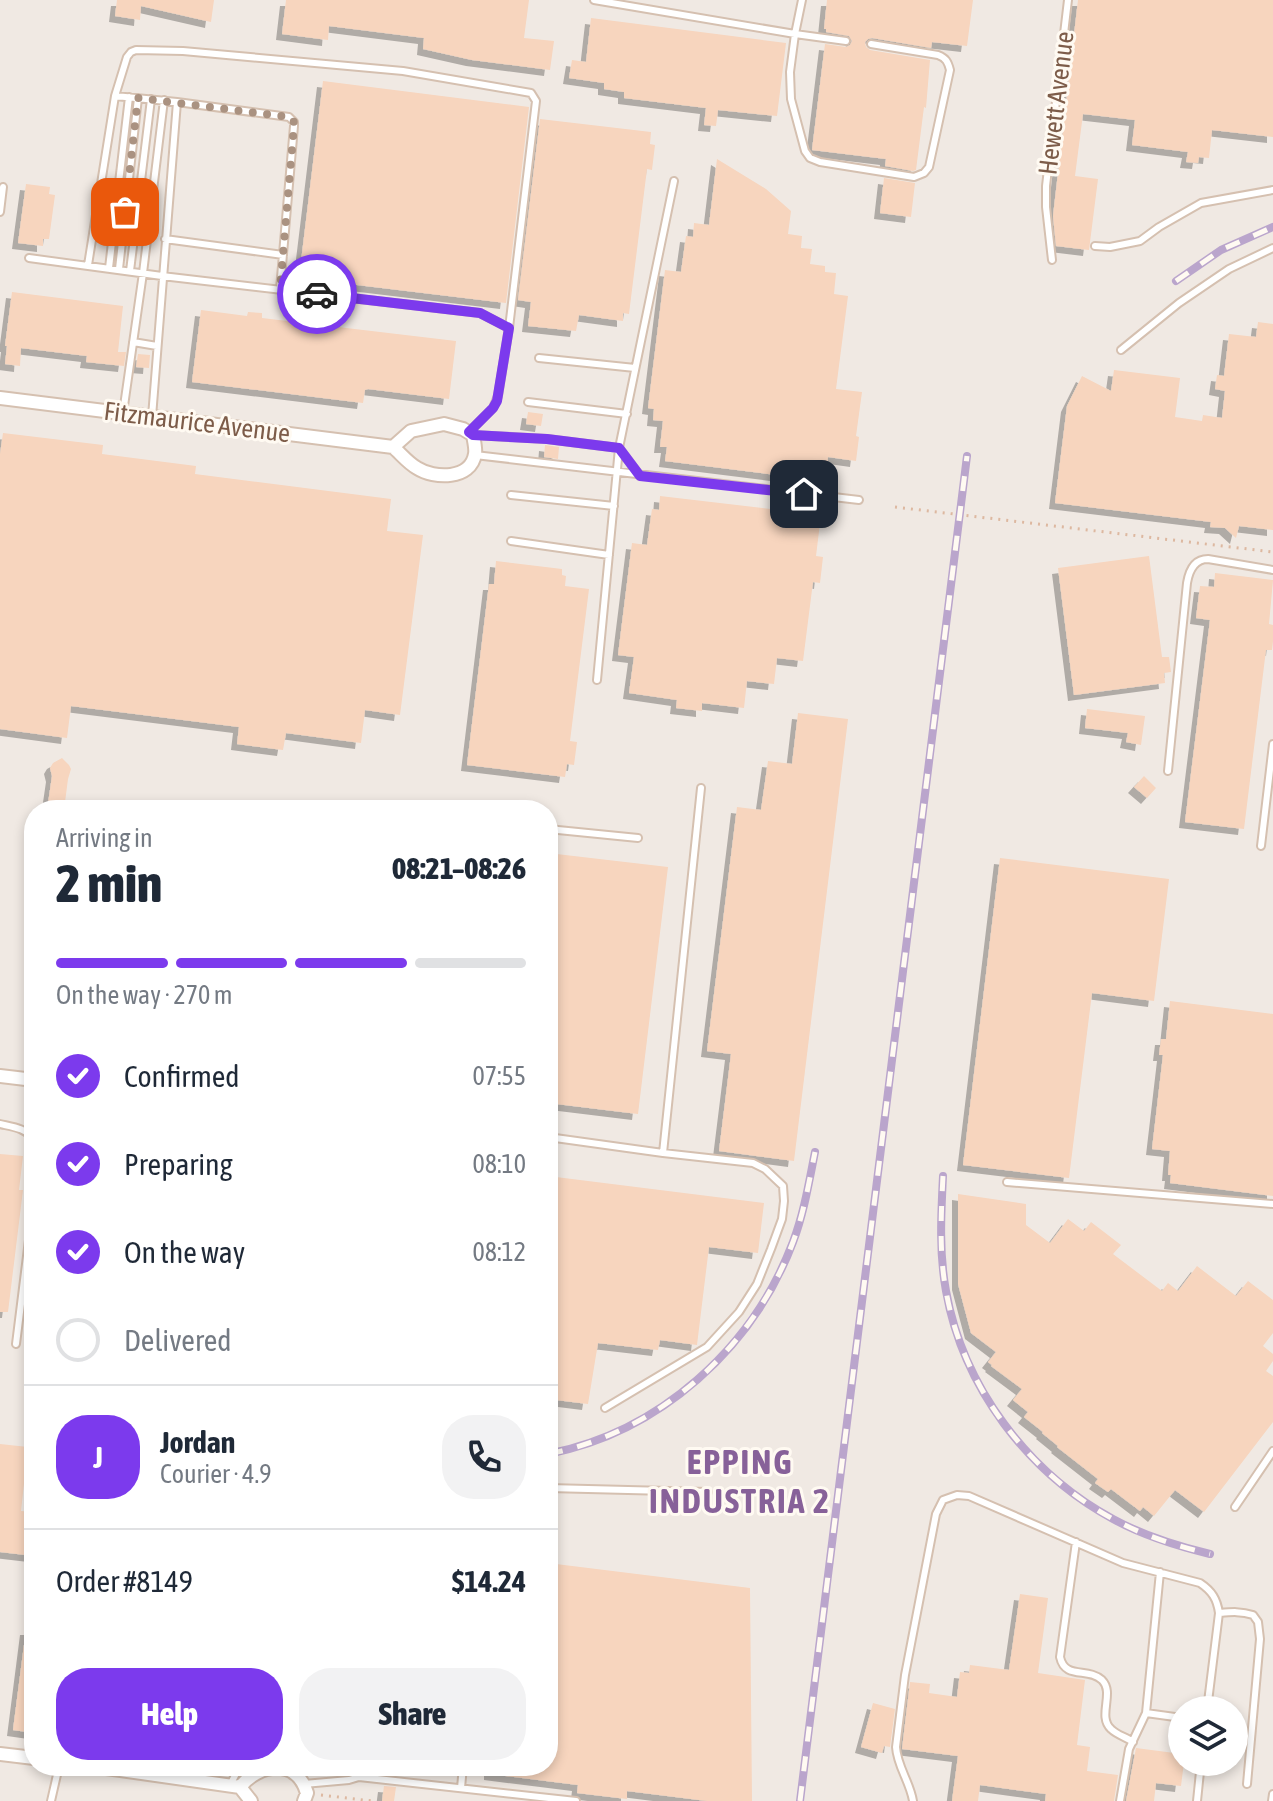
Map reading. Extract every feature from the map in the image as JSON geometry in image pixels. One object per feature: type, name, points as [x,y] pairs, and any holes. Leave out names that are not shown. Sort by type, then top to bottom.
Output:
[{"type":"street","name":"Fitzmaurice Avenue","points":[[0,398],[393,447]]},
{"type":"street","points":[[444,424],[471,434],[475,455],[460,473],[438,475],[416,468],[393,447],[411,431],[444,424]]},
{"type":"street","points":[[0,1076],[24,1079]]},
{"type":"street","points":[[0,1754],[24,1757]]},
{"type":"street","points":[[164,1776],[235,1786],[251,1801]]},
{"type":"street","points":[[235,1786],[250,1776]]},
{"type":"lane","points":[[594,0],[846,41]]},
{"type":"lane","points":[[802,0],[789,86],[800,139],[810,158],[914,177],[929,167],[950,70],[948,62],[938,55],[871,44]]},
{"type":"lane","name":"Hewett Avenue","points":[[1052,260],[1046,207],[1049,153],[1068,0]]},
{"type":"lane","points":[[88,265],[115,96],[127,57],[136,50],[209,53],[403,71],[531,93],[536,101],[509,328],[497,401],[471,434]]},
{"type":"lane","points":[[115,96],[289,117],[294,122],[280,289]]},
{"type":"lane","points":[[109,268],[129,97]]},
{"type":"lane","points":[[119,269],[138,98]]},
{"type":"lane","points":[[130,271],[151,99]]},
{"type":"lane","points":[[123,413],[164,100]]},
{"type":"lane","points":[[152,417],[177,102]]},
{"type":"lane","points":[[597,680],[619,448],[674,181]]},
{"type":"lane","points":[[0,212],[3,187]]},
{"type":"lane","points":[[1095,246],[1110,247],[1140,241],[1201,203],[1273,190]]},
{"type":"lane","points":[[165,239],[283,255]]},
{"type":"lane","points":[[1121,350],[1229,269],[1273,248]]},
{"type":"lane","points":[[29,258],[480,313],[509,328]]},
{"type":"lane","points":[[133,342],[157,346]]},
{"type":"lane","points":[[539,358],[635,368]]},
{"type":"lane","points":[[528,402],[627,414]]},
{"type":"lane","points":[[471,434],[619,448],[640,476]]},
{"type":"lane","points":[[475,455],[859,500]]},
{"type":"lane","points":[[511,495],[614,506]]},
{"type":"lane","points":[[511,541],[609,555]]},
{"type":"lane","points":[[1168,771],[1187,583],[1191,570],[1200,559],[1273,570]]},
{"type":"lane","points":[[1261,846],[1273,744]]},
{"type":"lane","points":[[663,1153],[701,788]]},
{"type":"lane","points":[[558,830],[638,838]]},
{"type":"lane","points":[[0,1124],[24,1130]]},
{"type":"lane","points":[[558,1138],[753,1163],[765,1169],[783,1186],[782,1219],[757,1284],[739,1312],[707,1347],[605,1408]]},
{"type":"lane","points":[[1007,1182],[1273,1204]]},
{"type":"lane","points":[[16,1344],[24,1280]]},
{"type":"lane","points":[[1235,1507],[1273,1451]]},
{"type":"lane","points":[[558,1488],[708,1492]]},
{"type":"lane","points":[[913,1801],[896,1755],[905,1675],[936,1514],[943,1500],[957,1495],[969,1496],[1123,1563],[1200,1583],[1209,1589],[1217,1601],[1219,1613],[1209,1696]]},
{"type":"lane","points":[[1076,1542],[1061,1663],[1064,1668],[1095,1676],[1102,1681],[1106,1686],[1105,1718],[1108,1726],[1133,1742]]},
{"type":"lane","points":[[1120,1801],[1125,1761],[1146,1713],[1160,1572]]},
{"type":"lane","points":[[1219,1613],[1245,1612],[1253,1615],[1258,1622],[1260,1639],[1247,1784]]},
{"type":"lane","points":[[1146,1713],[1168,1716]]},
{"type":"lane","points":[[51,1801],[57,1776]]},
{"type":"lane","points":[[235,1786],[238,1776]]},
{"type":"lane","points":[[461,1788],[462,1776]]},
{"type":"lane","points":[[1197,1801],[1200,1776]]},
{"type":"lane","points":[[305,1793],[359,1777],[576,1801]]},
{"type":"lane","points":[[1272,1801],[1273,1794]]},
{"type":"path","points":[[895,507],[1273,552]]},
{"type":"path","points":[[305,1793],[372,1801]]},
{"type":"shaded area","points":[[0,0],[1273,0],[1273,1801],[0,1801]]},
{"type":"building","points":[[117,0],[214,0],[211,22],[141,6],[140,20],[115,16]]},
{"type":"building","points":[[286,0],[529,0],[524,38],[554,41],[550,70],[472,60],[423,49],[424,38],[329,26],[328,40],[282,34]]},
{"type":"building","points":[[827,0],[973,0],[967,46],[932,42],[931,48],[872,38],[865,42],[870,50],[930,60],[916,170],[885,166],[886,159],[812,150],[825,44],[846,47],[852,41],[849,36],[824,29]]},
{"type":"building","points":[[1078,0],[1273,0],[1273,137],[1212,130],[1209,158],[1199,157],[1198,163],[1186,162],[1188,152],[1132,145],[1135,120],[1083,114],[1075,176],[1098,179],[1089,250],[1056,246],[1053,216]]},
{"type":"building","points":[[591,18],[786,43],[777,116],[718,110],[716,126],[704,125],[706,108],[624,98],[624,92],[604,89],[604,83],[569,78],[572,60],[586,62]]},
{"type":"building","points":[[323,81],[529,107],[506,303],[299,278]]},
{"type":"building","points":[[540,119],[651,132],[650,144],[655,145],[652,170],[647,169],[629,314],[623,313],[623,321],[579,315],[576,331],[528,326],[531,302],[518,300]]},
{"type":"building","points":[[717,159],[766,189],[791,211],[788,234],[802,236],[801,248],[812,249],[810,264],[825,266],[825,272],[836,273],[834,294],[848,296],[836,389],[862,392],[856,436],[859,437],[856,461],[828,457],[825,481],[665,461],[667,447],[660,447],[663,421],[653,420],[654,409],[648,408],[665,270],[681,272],[686,236],[693,237],[694,223],[709,225]]},
{"type":"building","points":[[884,178],[915,183],[911,217],[880,213]]},
{"type":"building","points":[[26,184],[50,187],[49,194],[55,195],[49,239],[43,239],[43,246],[18,243]]},
{"type":"building","points":[[12,292],[123,306],[118,352],[126,352],[124,366],[86,362],[87,356],[21,348],[20,366],[5,364]]},
{"type":"building","points":[[201,310],[247,316],[248,312],[262,313],[262,318],[456,341],[449,399],[368,389],[365,390],[363,403],[192,382]]},
{"type":"building","points":[[1258,322],[1273,324],[1273,530],[1239,526],[1236,538],[1225,528],[1210,527],[1211,522],[1055,503],[1067,406],[1082,376],[1111,391],[1114,370],[1180,378],[1175,417],[1202,421],[1203,415],[1222,418],[1225,391],[1215,389],[1217,375],[1224,376],[1229,334],[1256,337]]},
{"type":"building","points":[[138,354],[150,355],[149,368],[136,367]]},
{"type":"building","points":[[528,412],[543,414],[541,426],[526,424]]},
{"type":"building","points":[[3,433],[103,445],[102,454],[196,466],[195,474],[391,499],[387,531],[423,535],[400,715],[365,710],[361,743],[286,733],[283,750],[237,744],[239,727],[71,706],[67,738],[0,729],[0,454]]},
{"type":"building","points":[[545,445],[559,447],[558,459],[544,457]]},
{"type":"building","points":[[660,496],[821,515],[816,556],[823,557],[820,583],[813,582],[803,661],[777,658],[774,684],[747,681],[744,708],[702,703],[702,711],[676,708],[677,700],[629,693],[634,657],[618,655],[632,543],[647,545],[652,509],[659,510]]},
{"type":"building","points":[[1149,556],[1162,657],[1169,657],[1171,672],[1164,673],[1165,683],[1074,695],[1058,568]]},
{"type":"building","points":[[496,561],[562,569],[562,575],[566,576],[565,586],[589,589],[570,741],[577,742],[574,765],[567,764],[565,777],[467,765],[489,584],[494,584]]},
{"type":"building","points":[[1215,573],[1273,580],[1269,624],[1273,625],[1272,650],[1266,650],[1244,829],[1185,822],[1210,620],[1196,618],[1200,586],[1214,587]]},
{"type":"building","points":[[1087,709],[1145,716],[1141,745],[1126,742],[1128,733],[1085,728]]},
{"type":"building","points":[[798,713],[848,719],[794,1161],[719,1151],[731,1054],[707,1051],[737,807],[761,810],[768,761],[792,764]]},
{"type":"building","points":[[62,758],[71,769],[65,800],[48,800],[53,763]]},
{"type":"building","points":[[1144,776],[1156,788],[1147,798],[1134,787]]},
{"type":"building","points":[[558,854],[668,867],[638,1114],[558,1104]]},
{"type":"building","points":[[1000,858],[1169,879],[1154,1001],[1092,993],[1069,1178],[963,1165]]},
{"type":"building","points":[[1170,1001],[1273,1014],[1273,1196],[1170,1183],[1170,1151],[1152,1149],[1163,1055],[1159,1055],[1161,1039],[1166,1039]]},
{"type":"building","points":[[0,1154],[23,1156],[19,1190],[23,1190],[8,1312],[0,1312]]},
{"type":"building","points":[[558,1177],[764,1203],[758,1253],[709,1247],[697,1345],[660,1340],[658,1350],[598,1343],[588,1404],[558,1400]]},
{"type":"building","points":[[958,1194],[1026,1204],[1026,1225],[1050,1243],[1068,1219],[1084,1231],[1091,1222],[1121,1245],[1113,1254],[1162,1291],[1168,1283],[1178,1291],[1197,1266],[1236,1296],[1248,1281],[1273,1300],[1273,1333],[1263,1346],[1273,1354],[1273,1361],[1266,1371],[1273,1376],[1273,1422],[1204,1512],[1175,1490],[1154,1516],[1143,1507],[1140,1511],[1111,1489],[1108,1492],[1095,1483],[1098,1479],[1024,1417],[1028,1412],[1013,1400],[1022,1389],[991,1366],[988,1362],[996,1352],[971,1333],[958,1284]]},
{"type":"building","points":[[0,1444],[24,1447],[21,1511],[24,1511],[24,1555],[0,1552]]},
{"type":"building","points":[[558,1564],[750,1588],[752,1801],[707,1801],[627,1791],[627,1799],[577,1793],[578,1785],[506,1776],[558,1776]]},
{"type":"building","points":[[1020,1594],[1048,1598],[1038,1673],[1085,1680],[1077,1745],[1090,1747],[1087,1771],[1118,1775],[1114,1801],[1045,1801],[1046,1794],[980,1785],[978,1801],[952,1801],[958,1756],[902,1749],[910,1682],[930,1684],[929,1693],[957,1697],[960,1672],[969,1673],[970,1665],[1009,1670]]},
{"type":"building","points":[[24,1645],[24,1732],[13,1730]]},
{"type":"building","points":[[873,1703],[895,1709],[890,1747],[884,1746],[882,1753],[861,1747]]},
{"type":"building","points":[[1136,1748],[1168,1752],[1168,1776],[1182,1776],[1181,1786],[1156,1783],[1154,1801],[1126,1801]]},
{"type":"building","points":[[384,1786],[396,1787],[394,1801],[382,1801]]},
{"type":"railway","points":[[1176,281],[1221,250],[1273,227]]},
{"type":"railway","points":[[800,1801],[967,456]]},
{"type":"railway","points":[[558,1451],[589,1443],[628,1426],[664,1405],[698,1380],[727,1350],[754,1317],[776,1281],[803,1209],[815,1152]]},
{"type":"railway","points":[[943,1176],[942,1262],[946,1291],[967,1361],[1004,1424],[1027,1452],[1082,1500],[1137,1531],[1210,1554]]},
{"type":"way so far","points":[[125,212],[138,98],[289,117],[294,126],[280,289],[317,294]]},
{"type":"district","name":"EPPING INDUSTRIA 2","points":[[740,1482]]},
{"type":"route","points":[[317,294],[480,313],[509,328],[497,401],[469,432],[473,435],[547,439],[619,448],[640,476],[804,494]]}]
